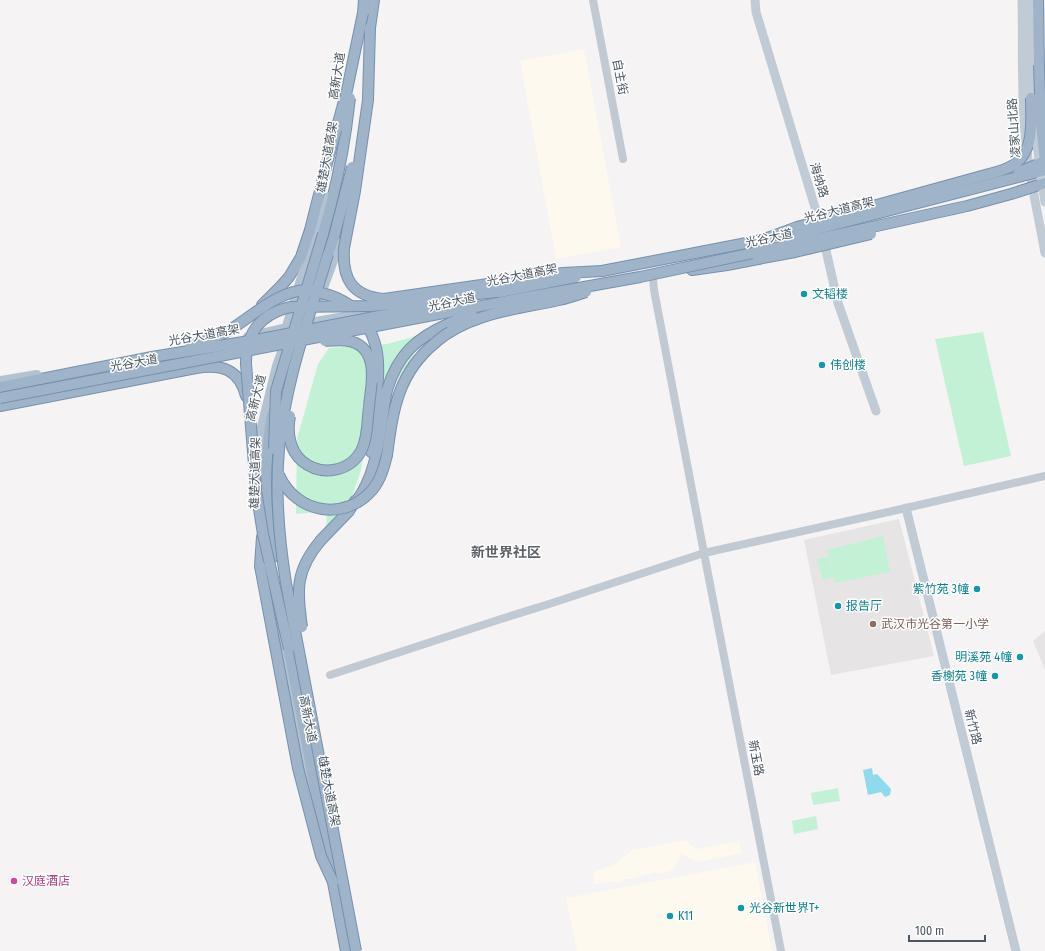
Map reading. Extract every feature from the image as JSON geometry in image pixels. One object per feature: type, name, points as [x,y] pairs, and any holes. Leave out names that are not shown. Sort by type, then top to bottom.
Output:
[{"type":"highway","name":"雄楚大道高架","points":[[356,951],[282,554],[278,495],[279,448],[288,394],[296,361],[352,168],[375,0]]},
{"type":"highway","points":[[1038,0],[1039,65],[1045,166]]},
{"type":"highway","name":"雄楚大道高架","points":[[345,951],[273,561],[268,520],[268,444],[276,391],[335,189],[342,159],[362,4]]},
{"type":"highway","points":[[252,314],[289,277],[305,247],[347,90],[362,4]]},
{"type":"highway","points":[[370,28],[368,100],[355,191],[344,248],[344,266],[346,274],[356,289],[368,296],[384,299],[563,273],[602,271]]},
{"type":"highway","points":[[762,240],[797,227],[1008,168],[1021,159],[1031,137],[1031,98]]},
{"type":"highway","name":"光谷大道高架","points":[[0,387],[152,357],[261,339],[564,280],[602,271],[798,234],[992,184],[1045,166]]},
{"type":"highway","name":"光谷大道高架","points":[[0,399],[640,276],[810,241],[967,206],[1011,194],[1045,182]]},
{"type":"highway","points":[[1011,194],[1045,189]]},
{"type":"highway","points":[[678,272],[727,265],[849,239],[909,224],[967,206]]},
{"type":"highway","points":[[243,352],[305,344],[313,343],[329,341],[344,340],[354,342],[362,347],[367,353],[371,363],[372,375],[366,438],[359,454],[353,461],[346,466],[328,471],[315,468],[305,464],[299,459],[292,448],[289,439],[289,420],[294,395],[299,373],[305,351],[307,343],[328,254]]},
{"type":"highway","points":[[276,391],[275,460],[277,471],[286,489],[292,495],[308,505],[325,510],[344,508],[360,501],[379,481],[387,455],[394,410],[403,384],[418,361],[430,347],[442,337],[462,326],[503,311],[561,299],[640,276]]},
{"type":"highway","points":[[316,736],[299,606],[298,588],[301,573],[310,554],[362,495],[372,472],[387,390],[397,365],[408,350],[425,335],[450,322],[473,315],[640,276]]},
{"type":"highway","points":[[152,357],[219,336],[277,298],[297,292],[308,290],[332,296],[350,305],[367,324],[376,342],[378,366],[371,456],[361,490],[349,511]]},
{"type":"highway","points":[[289,649],[263,534],[256,490],[246,364],[248,345],[252,333],[264,318],[282,309],[295,307],[372,306],[505,291]]},
{"type":"highway","points":[[0,406],[213,366],[222,367],[228,370],[240,380],[244,386],[249,408]]},
{"type":"highway","points":[[263,521],[260,566],[298,768],[321,856],[333,882]]},
{"type":"main road","name":"高新大道","points":[[361,951],[314,713],[286,561],[282,536],[280,495],[282,448],[286,421],[304,345],[340,239],[355,165],[375,0]]},
{"type":"main road","name":"海纳路","points":[[755,0],[756,12],[820,224],[838,303],[876,411]]},
{"type":"main road","name":"凌家山北路","points":[[1022,0],[1023,94],[1026,140],[1029,169],[1045,253]]},
{"type":"main road","points":[[1030,0],[1031,98],[1045,202]]},
{"type":"main road","name":"高新大道","points":[[345,951],[302,757],[267,565],[259,469],[259,439],[277,366],[291,327],[288,323],[334,179],[362,4]]},
{"type":"main road","points":[[1044,137],[1042,157],[1045,166]]},
{"type":"main road","name":"光谷大道","points":[[0,382],[249,337],[311,323],[457,298],[592,269],[820,224],[1045,166]]},
{"type":"main road","name":"光谷大道","points":[[0,399],[304,345],[560,294],[653,279],[717,262],[823,240],[1045,182]]},
{"type":"main road","name":"新竹路","points":[[906,508],[1016,951]]},
{"type":"street","name":"自主街","points":[[593,0],[626,159],[598,0]]},
{"type":"street","points":[[1026,140],[1032,147],[1041,145],[1044,137]]},
{"type":"street","name":"新玉路","points":[[653,279],[707,569],[781,951]]},
{"type":"street","points":[[330,674],[557,602],[704,553],[1045,476]]},
{"type":"shaded area","points":[[584,49],[621,247],[556,259],[520,61]]},
{"type":"shaded area","name":"武汉市光谷第一小学","points":[[899,519],[934,656],[831,675],[804,540]]},
{"type":"shaded area","points":[[1045,631],[1045,670],[1033,641]]},
{"type":"shaded area","points":[[686,840],[698,849],[739,841],[742,853],[699,862],[680,854],[674,870],[658,874],[656,872],[631,879],[625,879],[622,882],[616,883],[615,881],[593,884],[595,871],[613,866],[632,850]]},
{"type":"shaded area","name":"K11","points":[[755,862],[772,951],[577,951],[566,898]]},
{"type":"green space","points":[[983,332],[1011,456],[964,466],[935,339]]},
{"type":"green space","points":[[420,335],[421,344],[391,389],[367,436],[361,470],[351,500],[326,530],[327,511],[296,514],[297,439],[318,364],[329,348],[387,344]]},
{"type":"green space","points":[[883,536],[890,572],[835,583],[827,550]]},
{"type":"green space","points":[[828,557],[833,577],[823,580],[817,559]]},
{"type":"green space","points":[[838,788],[840,801],[813,805],[811,793]]},
{"type":"green space","points":[[816,816],[818,829],[794,834],[792,821]]},
{"type":"water","points":[[872,768],[873,775],[877,774],[891,789],[890,795],[885,797],[881,792],[868,795],[863,770]]},
{"type":"place","name":"文韬楼","points":[[804,294]]},
{"type":"place","name":"伟创楼","points":[[822,365]]},
{"type":"place","name":"紫竹苑 3幢","points":[[977,589]]},
{"type":"place","name":"报告厅","points":[[838,606]]},
{"type":"place","name":"武汉市光谷第一小学","points":[[873,624]]},
{"type":"place","name":"明溪苑 4幢","points":[[1020,657]]},
{"type":"place","name":"香榭苑 3幢","points":[[995,676]]},
{"type":"place","name":"汉庭酒店","points":[[14,881]]},
{"type":"place","name":"光谷新世界T+","points":[[741,908]]},
{"type":"place","name":"K11","points":[[670,916]]},
{"type":"district","name":"新世界社区","points":[[506,552]]}]
